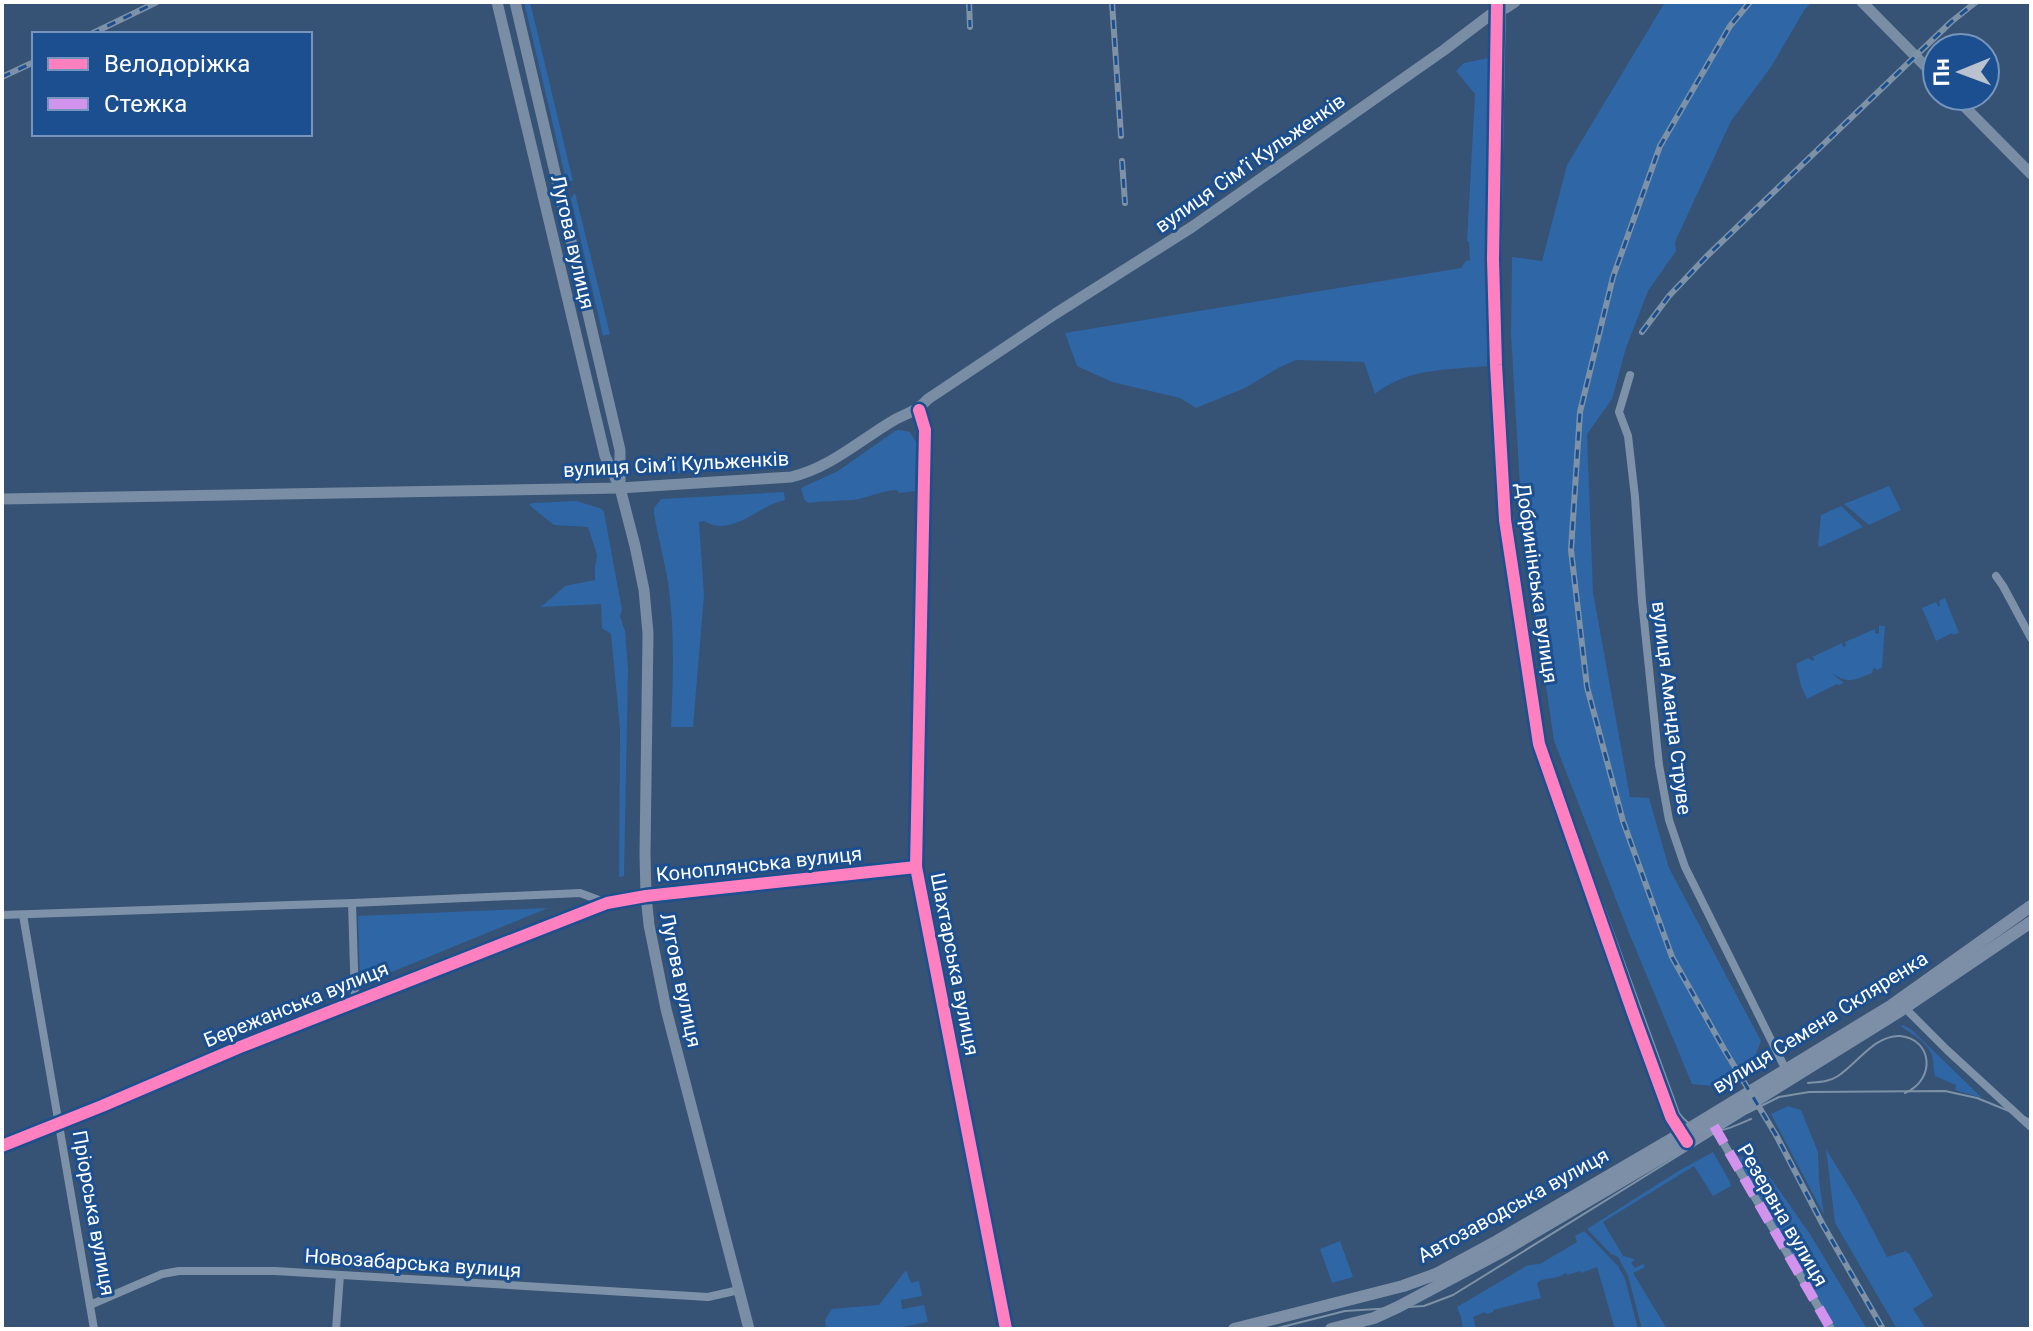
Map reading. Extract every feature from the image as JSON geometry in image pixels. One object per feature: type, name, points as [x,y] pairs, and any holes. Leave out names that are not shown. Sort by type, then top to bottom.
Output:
[{"type":"main road","name":"Лугова вулиця","points":[[497,2],[605,456],[620,488],[644,590],[648,633],[646,896],[666,1009],[749,1329]]},
{"type":"main road","name":"Лугова вулиця","points":[[515,2],[620,450],[620,488]]},
{"type":"main road","name":"вулиця Сімʼї Кульженків","points":[[2,499],[620,488],[791,477],[809,473],[898,418],[919,410],[928,399],[1044,320],[1192,227],[1444,50],[1499,4],[1506,8],[1515,2]]},
{"type":"main road","points":[[1862,2],[1921,62]]},
{"type":"main road","points":[[1970,112],[2031,174]]},
{"type":"main road","name":"Коноплянська вулиця","points":[[607,903],[646,896]]},
{"type":"main road","name":"Бережанська вулиця","points":[[2,1146],[240,1047],[607,903]]},
{"type":"main road","name":"вулиця Семена Скляренка","points":[[1713,1123],[1786,1070],[1901,1004],[2031,906]]},
{"type":"main road","name":"вулиця Семена Скляренка","points":[[1713,1123],[2031,922]]},
{"type":"main road","name":"Автозаводська вулиця","points":[[1234,1329],[1403,1286],[1436,1274],[1713,1123]]},
{"type":"main road","name":"Автозаводська вулиця","points":[[1331,1329],[1383,1314],[1443,1284],[1684,1138]]},
{"type":"street","name":"Добринінська вулиця","points":[[1499,4],[1493,259],[1497,380],[1505,520],[1539,744],[1638,1028],[1671,1117],[1684,1138]]},
{"type":"street","name":"вулиця Аманда Струве","points":[[1630,375],[1619,412],[1628,436],[1659,765],[1669,820],[1685,867],[1786,1070]]},
{"type":"street","name":"Шахтарська вулиця","points":[[919,410],[925,430],[916,867],[1006,1329]]},
{"type":"street","points":[[1996,576],[2031,638]]},
{"type":"street","name":"Коноплянська вулиця","points":[[646,896],[916,867]]},
{"type":"street","name":"Коноплянська вулиця","points":[[2,915],[580,893],[607,903]]},
{"type":"street","points":[[352,903],[355,1001]]},
{"type":"street","name":"Пріорська вулиця","points":[[23,915],[94,1329]]},
{"type":"street","points":[[1901,1004],[2031,1127]]},
{"type":"street","name":"Резервна вулиця","points":[[1713,1123],[1831,1329]]},
{"type":"street","name":"Новозабарська вулиця","points":[[90,1305],[162,1274],[179,1271],[275,1271],[708,1297],[739,1290]]},
{"type":"street","points":[[336,1329],[340,1275]]},
{"type":"shaded area","points":[[524,2],[530,2],[573,181],[566,180]]},
{"type":"shaded area","points":[[1665,2],[1812,2],[1771,67],[1731,121],[1675,242],[1676,251],[1648,291],[1626,348],[1612,399],[1587,434],[1593,592],[1630,797],[1649,798],[1669,868],[1761,1041],[1753,1062],[1714,1086],[1692,1084],[1554,741],[1522,521],[1511,335],[1512,257],[1542,261],[1567,165]]},
{"type":"shaded area","points":[[1492,57],[1487,366],[1414,375],[1387,385],[1375,394],[1364,362],[1296,360],[1245,388],[1196,408],[1180,398],[1112,382],[1077,366],[1065,333],[1461,268],[1470,260],[1467,241],[1475,94],[1456,71],[1464,63]]},
{"type":"shaded area","points":[[575,193],[610,334],[603,336],[571,198]]},
{"type":"shaded area","points":[[900,430],[910,432],[916,442],[915,491],[899,493],[892,490],[853,500],[808,503],[804,499],[801,488],[838,471]]},
{"type":"shaded area","points":[[707,457],[708,463],[697,471],[664,474],[649,468],[650,460]]},
{"type":"shaded area","points":[[1889,486],[1901,510],[1869,525],[1844,504]]},
{"type":"shaded area","points":[[784,492],[785,500],[735,523],[725,526],[699,522],[704,595],[693,727],[671,727],[672,618],[654,508],[661,499]]},
{"type":"shaded area","points":[[577,501],[604,512],[625,631],[628,670],[624,876],[619,877],[620,729],[611,634],[602,628],[601,604],[541,607],[565,586],[595,580],[597,555],[588,527],[554,525],[529,505]]},
{"type":"shaded area","points":[[1841,506],[1863,527],[1820,547],[1821,515]]},
{"type":"shaded area","points":[[1945,598],[1959,633],[1936,641],[1922,608],[1936,602],[1940,606],[1939,601]]},
{"type":"shaded area","points":[[1879,626],[1885,626],[1882,668],[1875,668],[1872,673],[1850,680],[1830,672],[1844,683],[1807,699],[1796,664],[1808,658],[1813,661],[1815,659],[1812,657],[1842,643],[1843,647],[1846,646],[1845,642],[1875,629],[1875,633],[1879,634]]},
{"type":"shaded area","points":[[548,908],[360,985],[358,916]]},
{"type":"shaded area","points":[[1903,1025],[1912,1030],[1982,1098],[1955,1090],[1956,1085],[1935,1076],[1929,1050]]},
{"type":"shaded area","points":[[1788,1106],[1801,1110],[1818,1152],[1824,1215],[1771,1114]]},
{"type":"shaded area","points":[[1826,1149],[1887,1257],[1906,1251],[1909,1253],[1933,1296],[1913,1309],[1926,1329],[1897,1329],[1835,1223]]},
{"type":"shaded area","points":[[1713,1152],[1731,1186],[1713,1196],[1694,1166],[1603,1222],[1623,1256],[1635,1259],[1631,1263],[1635,1268],[1643,1264],[1645,1267],[1633,1273],[1667,1329],[1642,1329],[1628,1276],[1618,1257],[1611,1254],[1587,1229]]},
{"type":"shaded area","points":[[1734,1155],[1751,1159],[1767,1173],[1810,1234],[1867,1329],[1835,1329]]},
{"type":"shaded area","points":[[1584,1231],[1618,1266],[1625,1279],[1638,1329],[1615,1329],[1597,1267],[1541,1280],[1537,1283],[1541,1298],[1485,1312],[1473,1317],[1476,1329],[1463,1329],[1457,1307],[1528,1265],[1540,1264],[1577,1242],[1575,1236]]},
{"type":"shaded area","points":[[1340,1241],[1353,1277],[1332,1283],[1320,1249]]},
{"type":"shaded area","points":[[906,1270],[911,1283],[919,1281],[922,1296],[901,1300],[902,1309],[924,1305],[928,1322],[892,1329],[826,1329],[825,1320],[832,1309],[879,1305]]},
{"type":"tram line","points":[[1505,2],[1500,260],[1502,386],[1512,516],[1545,742],[1679,1113],[1687,1122],[1704,1131],[1722,1130],[1751,1119]]},
{"type":"tram line","points":[[1808,1083],[1835,1078],[1874,1045],[1900,1036],[1919,1044],[1926,1061],[1922,1079],[1905,1093]]},
{"type":"tram line","points":[[1274,1329],[1345,1311],[1424,1306],[1453,1295],[1747,1113],[1779,1097],[1809,1092],[1945,1091],[1977,1098],[2031,1120]]},
{"type":"railway","points":[[95,32],[157,2]]},
{"type":"railway","points":[[969,2],[970,27]]},
{"type":"railway","points":[[1112,2],[1121,136]]},
{"type":"railway","points":[[1750,2],[1730,26],[1660,146],[1613,277],[1580,412],[1571,550],[1587,687],[1623,821],[1672,957],[1776,1135],[1883,1329]]},
{"type":"railway","points":[[1642,332],[1669,296],[1707,256],[1951,22],[1976,2]]},
{"type":"railway","points":[[2,77],[32,63]]},
{"type":"railway","points":[[1122,161],[1125,203]]},
{"type":"marked path","points":[[1714,1126],[1831,1329]]},
{"type":"cycle path","points":[[1497,2],[1493,259],[1496,365],[1505,520],[1539,744],[1671,1117],[1687,1142]]},
{"type":"cycle path","points":[[919,410],[925,430],[916,867],[1006,1329]]},
{"type":"cycle path","points":[[2,1146],[240,1047],[607,903],[646,896],[916,867]]}]
